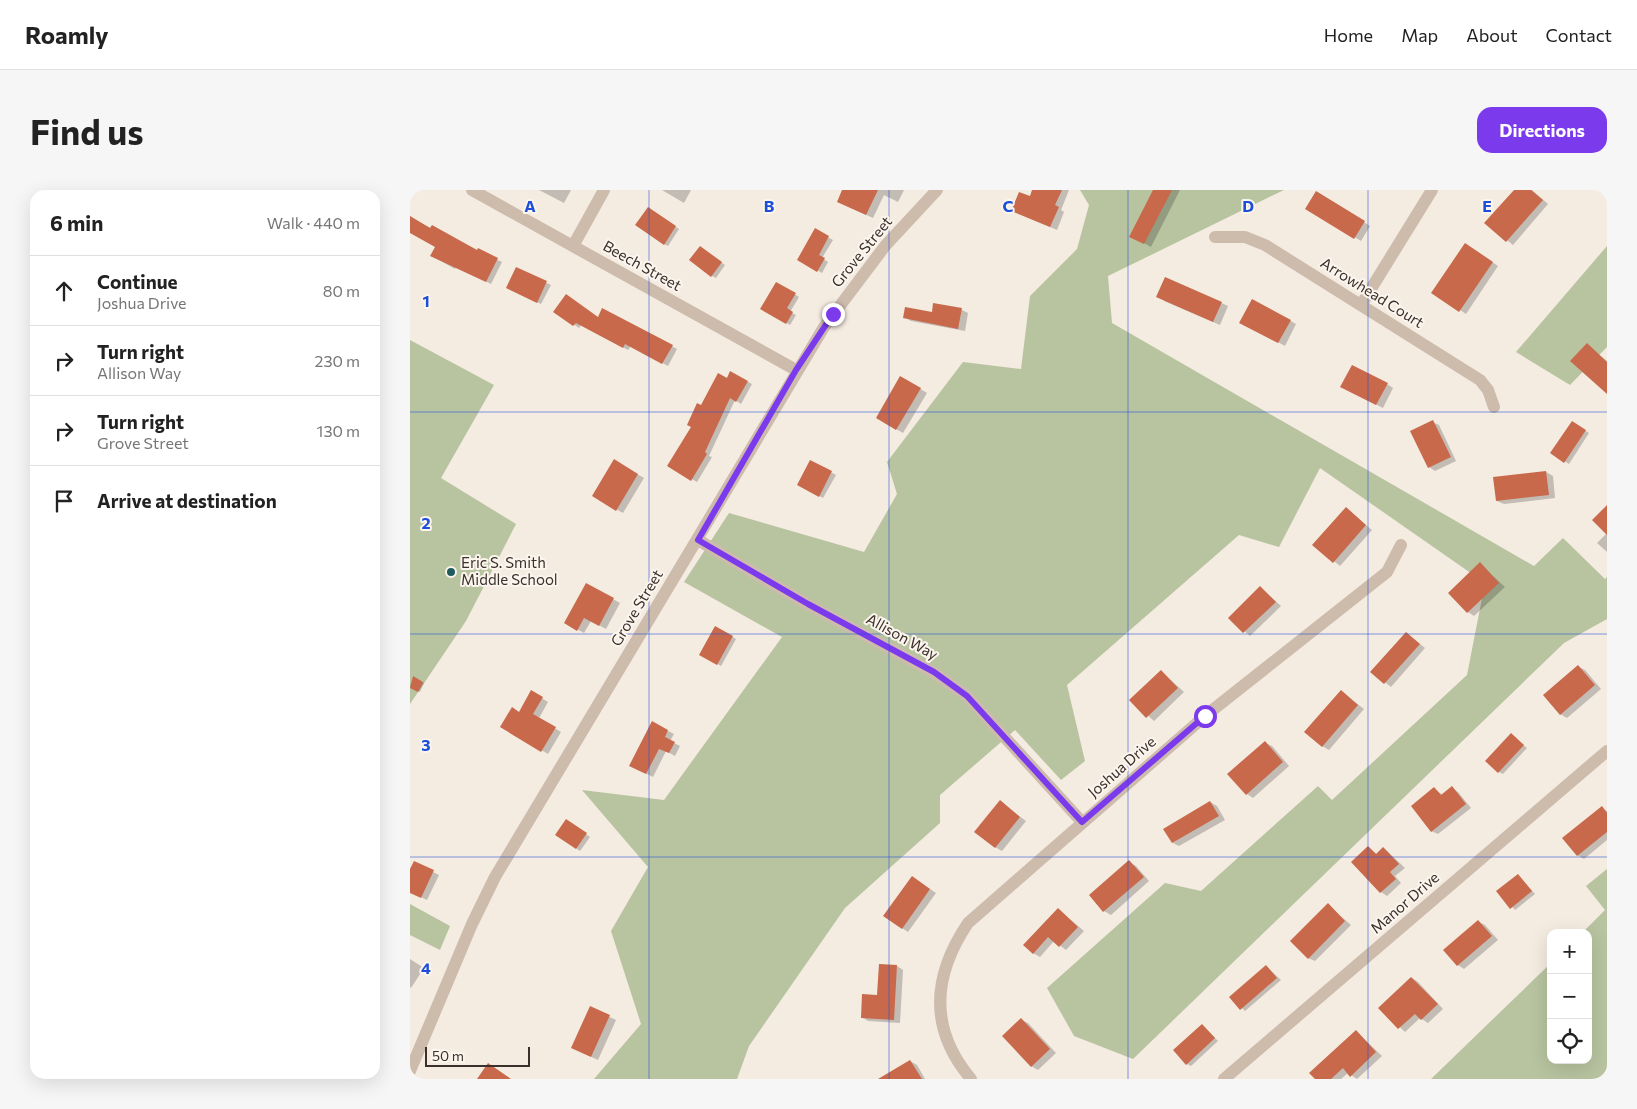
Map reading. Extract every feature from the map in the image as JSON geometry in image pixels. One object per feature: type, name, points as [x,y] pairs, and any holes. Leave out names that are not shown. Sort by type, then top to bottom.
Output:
[{"type":"street","name":"Beech Street","points":[[472,190],[796,370]]},
{"type":"street","points":[[573,246],[604,190]]},
{"type":"street","name":"Grove Street","points":[[410,1071],[472,924],[494,877],[698,540],[796,370],[854,286],[885,246],[938,190]]},
{"type":"street","points":[[1362,305],[1432,190]]},
{"type":"street","name":"Arrowhead Court","points":[[1215,236],[1230,235],[1260,242],[1480,380],[1488,390],[1494,407]]},
{"type":"street","name":"Allison Way","points":[[698,540],[808,604],[934,672],[967,696],[1082,822]]},
{"type":"street","name":"Joshua Drive","points":[[971,1079],[958,1061],[943,1025],[941,986],[945,964],[953,945],[968,923],[1205,716],[1387,572],[1401,545]]},
{"type":"street","name":"Manor Drive","points":[[1224,1079],[1607,751]]},
{"type":"green space","points":[[1080,190],[1284,190],[1108,276],[1112,323],[1534,566],[1563,538],[1605,579],[1607,577],[1607,619],[1564,643],[1133,1059],[1074,1036],[1047,988],[1165,883],[1201,891],[1318,786],[1332,800],[1467,675],[1485,583],[1320,468],[1279,547],[1239,535],[1067,685],[1085,761],[1061,780],[1015,730],[940,795],[940,823],[845,908],[749,1046],[737,1079],[594,1079],[641,1024],[611,931],[648,867],[582,790],[664,800],[782,637],[684,582],[729,513],[864,552],[897,494],[887,462],[963,362],[1021,369],[1030,296],[1077,249],[1089,205]]},
{"type":"green space","points":[[1607,246],[1607,347],[1570,385],[1516,352]]},
{"type":"green space","name":"Eric S. Smith Middle School","points":[[410,340],[494,385],[441,478],[516,524],[466,621],[410,704]]},
{"type":"green space","points":[[1607,869],[1607,1079],[1431,1079],[1547,967],[1547,1064],[1592,1064],[1592,929],[1586,929],[1605,910],[1586,886]]},
{"type":"green space","points":[[410,904],[450,926],[440,950],[410,935]]},
{"type":"building","points":[[842,190],[878,190],[866,215],[837,202]]},
{"type":"building","points":[[1032,190],[1062,190],[1055,205],[1059,207],[1050,227],[1011,211],[1019,192],[1030,196]]},
{"type":"building","points":[[1153,190],[1172,190],[1144,244],[1129,237]]},
{"type":"building","points":[[1514,190],[1531,190],[1543,200],[1506,242],[1484,223]]},
{"type":"building","points":[[1316,191],[1365,221],[1354,239],[1305,209]]},
{"type":"building","points":[[648,207],[676,226],[664,245],[635,225]]},
{"type":"building","points":[[410,216],[430,228],[432,225],[477,250],[478,248],[498,258],[486,282],[430,256],[435,247],[410,233]]},
{"type":"building","points":[[815,228],[829,236],[819,255],[825,258],[817,272],[797,260]]},
{"type":"building","points":[[1465,243],[1493,262],[1459,312],[1431,293]]},
{"type":"building","points":[[700,246],[722,262],[711,277],[689,260]]},
{"type":"building","points":[[516,267],[547,281],[537,303],[506,288]]},
{"type":"building","points":[[1165,277],[1222,302],[1213,322],[1156,297]]},
{"type":"building","points":[[776,282],[796,293],[787,308],[793,312],[786,324],[760,309]]},
{"type":"building","points":[[566,294],[598,317],[602,308],[673,345],[662,364],[625,344],[623,348],[576,323],[573,326],[553,312]]},
{"type":"building","points":[[1252,299],[1291,320],[1278,343],[1239,323]]},
{"type":"building","points":[[933,303],[962,308],[958,329],[903,318],[905,307],[932,312]]},
{"type":"building","points":[[1587,343],[1607,362],[1607,394],[1570,361]]},
{"type":"building","points":[[1352,365],[1388,383],[1376,405],[1340,387]]},
{"type":"building","points":[[730,371],[748,381],[736,402],[730,398],[705,452],[707,454],[691,481],[667,466],[691,427],[687,425],[697,403],[701,405],[718,373],[727,378]]},
{"type":"building","points":[[900,376],[921,388],[896,430],[876,418]]},
{"type":"building","points":[[1433,420],[1451,457],[1428,468],[1410,431]]},
{"type":"building","points":[[1572,421],[1586,430],[1564,463],[1550,453]]},
{"type":"building","points":[[614,459],[638,474],[616,511],[592,496]]},
{"type":"building","points":[[810,460],[832,471],[819,497],[797,485]]},
{"type":"building","points":[[1546,471],[1549,495],[1496,501],[1493,477]]},
{"type":"building","points":[[1607,505],[1607,535],[1592,520]]},
{"type":"building","points":[[1346,507],[1366,525],[1333,563],[1312,545]]},
{"type":"building","points":[[1480,562],[1499,583],[1467,613],[1448,593]]},
{"type":"building","points":[[586,583],[614,598],[599,626],[584,618],[577,631],[564,623]]},
{"type":"building","points":[[1260,586],[1276,602],[1243,633],[1228,618]]},
{"type":"building","points":[[715,626],[733,636],[717,665],[699,655]]},
{"type":"building","points":[[1406,632],[1420,644],[1384,684],[1370,672]]},
{"type":"building","points":[[1578,665],[1595,685],[1560,715],[1543,695]]},
{"type":"building","points":[[1161,670],[1178,688],[1146,718],[1129,700]]},
{"type":"building","points":[[413,676],[423,682],[418,692],[410,688]]},
{"type":"building","points":[[531,690],[543,697],[533,714],[556,727],[541,752],[500,727],[512,707],[519,712]]},
{"type":"building","points":[[1341,690],[1358,705],[1322,747],[1304,732]]},
{"type":"building","points":[[652,721],[668,730],[665,737],[675,742],[669,753],[659,749],[646,774],[629,766]]},
{"type":"building","points":[[1511,733],[1524,745],[1498,773],[1485,761]]},
{"type":"building","points":[[1265,741],[1283,762],[1246,795],[1227,774]]},
{"type":"building","points":[[1452,786],[1466,804],[1431,832],[1411,806],[1434,787],[1441,795]]},
{"type":"building","points":[[1000,800],[1020,817],[995,848],[974,832]]},
{"type":"building","points":[[1210,801],[1219,816],[1172,843],[1163,829]]},
{"type":"building","points":[[1602,806],[1607,813],[1607,832],[1577,856],[1562,838]]},
{"type":"building","points":[[566,819],[587,833],[576,849],[555,835]]},
{"type":"building","points":[[1368,846],[1376,854],[1383,847],[1399,864],[1390,872],[1396,879],[1380,893],[1351,862]]},
{"type":"building","points":[[1129,860],[1144,877],[1103,912],[1089,895]]},
{"type":"building","points":[[414,861],[434,870],[421,898],[410,893],[410,869]]},
{"type":"building","points":[[1518,874],[1532,891],[1510,909],[1496,891]]},
{"type":"building","points":[[912,876],[930,889],[902,929],[883,916]]},
{"type":"building","points":[[1328,903],[1345,921],[1308,959],[1290,941]]},
{"type":"building","points":[[1058,908],[1078,927],[1059,947],[1048,937],[1033,954],[1023,945]]},
{"type":"building","points":[[1478,920],[1492,936],[1457,966],[1443,950]]},
{"type":"building","points":[[879,964],[897,965],[894,1020],[861,1018],[862,994],[877,995]]},
{"type":"building","points":[[1266,965],[1277,978],[1240,1010],[1229,997]]},
{"type":"building","points":[[1411,977],[1438,1004],[1421,1020],[1415,1014],[1398,1029],[1378,1008]]},
{"type":"building","points":[[590,1006],[610,1015],[591,1057],[571,1048]]},
{"type":"building","points":[[1021,1018],[1050,1049],[1031,1067],[1002,1036]]},
{"type":"building","points":[[1202,1024],[1215,1038],[1186,1065],[1173,1050]]},
{"type":"building","points":[[1356,1030],[1376,1052],[1350,1077],[1343,1068],[1331,1079],[1315,1079],[1309,1073]]},
{"type":"building","points":[[910,1060],[922,1079],[878,1079]]},
{"type":"building","points":[[488,1063],[511,1079],[477,1079]]},
{"type":"place","name":"Eric S. Smith Middle School","points":[[451,572]]},
{"type":"route","points":[[833,314],[796,370],[698,540],[808,604],[934,672],[967,696],[1082,822],[1205,716]]}]
